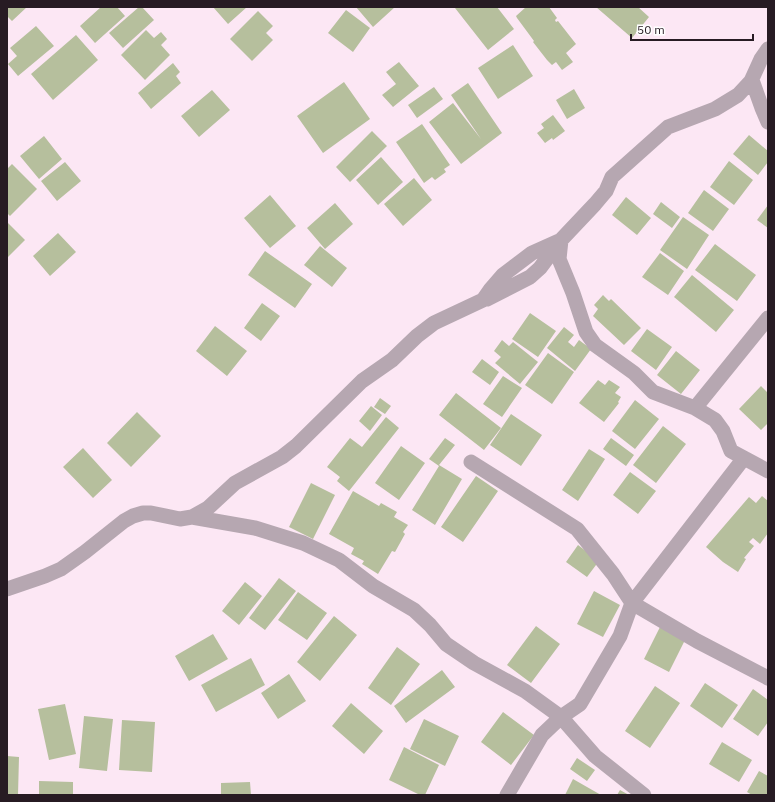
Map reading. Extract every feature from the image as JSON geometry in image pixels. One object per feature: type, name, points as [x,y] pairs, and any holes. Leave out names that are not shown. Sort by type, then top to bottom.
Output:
[{"type":"street","points":[[192,517],[208,508],[235,483],[282,457],[296,446],[362,381],[392,360],[417,336],[434,323],[530,277],[540,268],[561,240],[606,191],[612,177],[668,127],[715,109],[738,95],[751,81],[761,59],[768,49]]},
{"type":"street","points":[[751,81],[752,80],[768,122]]},
{"type":"street","points":[[561,240],[559,259],[573,293],[586,332],[595,345],[634,373],[653,392],[696,408],[715,420],[723,431],[731,451],[768,470]]},
{"type":"street","points":[[696,408],[768,318]]},
{"type":"street","points":[[507,795],[542,735],[561,717],[580,704],[620,636],[632,603],[744,458]]},
{"type":"street","points":[[471,462],[577,529],[613,574],[632,603],[697,641],[768,678]]},
{"type":"street","points":[[7,589],[46,576],[61,569],[124,521],[133,516],[143,514],[151,513],[180,519],[192,517],[256,528],[303,543],[339,560],[373,586],[414,610],[430,625],[446,644],[474,663],[525,691],[561,717],[595,756],[644,795]]},
{"type":"building","points":[[7,7],[27,7],[12,21],[7,16]]},
{"type":"building","points":[[101,7],[117,7],[125,16],[95,43],[80,26]]},
{"type":"building","points":[[139,7],[142,7],[154,20],[123,48],[109,33]]},
{"type":"building","points":[[213,7],[247,7],[228,24]]},
{"type":"building","points":[[356,7],[395,7],[373,27]]},
{"type":"building","points":[[497,7],[514,29],[488,50],[455,8]]},
{"type":"building","points":[[526,7],[549,7],[557,18],[555,20],[556,22],[558,21],[576,44],[566,53],[573,62],[562,70],[556,62],[552,65],[547,60],[517,18],[516,16]]},
{"type":"building","points":[[596,7],[638,7],[649,17],[632,38]]},
{"type":"building","points":[[346,10],[370,28],[353,52],[328,33]]},
{"type":"building","points":[[258,11],[273,26],[266,33],[273,40],[252,61],[230,39]]},
{"type":"building","points":[[36,26],[54,46],[18,76],[8,64],[17,56],[10,48]]},
{"type":"building","points":[[146,30],[154,38],[161,32],[167,39],[161,45],[170,55],[145,80],[121,55]]},
{"type":"building","points":[[76,35],[98,60],[53,100],[31,74]]},
{"type":"building","points":[[513,45],[533,76],[498,99],[478,68]]},
{"type":"building","points":[[399,62],[419,86],[393,107],[382,95],[396,84],[386,72]]},
{"type":"building","points":[[173,63],[180,72],[176,76],[181,83],[151,109],[138,93]]},
{"type":"building","points":[[344,82],[370,119],[323,153],[297,116]]},
{"type":"building","points":[[468,83],[502,133],[461,164],[429,122],[453,103],[481,139],[451,95]]},
{"type":"building","points":[[434,87],[443,99],[417,118],[408,105]]},
{"type":"building","points":[[574,89],[585,108],[567,119],[556,100]]},
{"type":"building","points":[[212,90],[230,110],[199,137],[181,116]]},
{"type":"building","points":[[553,115],[565,131],[553,140],[552,138],[545,143],[537,133],[544,128],[541,124]]},
{"type":"building","points":[[422,124],[450,165],[444,169],[446,172],[435,180],[432,177],[424,183],[396,142]]},
{"type":"building","points":[[372,131],[387,146],[350,182],[336,167]]},
{"type":"building","points":[[749,135],[768,151],[768,162],[758,175],[733,154]]},
{"type":"building","points":[[44,136],[62,159],[39,179],[20,156]]},
{"type":"building","points":[[381,157],[403,182],[378,205],[356,180]]},
{"type":"building","points":[[729,161],[753,180],[734,205],[710,187]]},
{"type":"building","points":[[65,162],[81,181],[57,201],[41,181]]},
{"type":"building","points":[[12,164],[37,189],[10,216],[7,213],[7,169]]},
{"type":"building","points":[[414,178],[432,200],[403,226],[384,204]]},
{"type":"building","points":[[704,190],[729,209],[713,231],[688,213]]},
{"type":"building","points":[[270,195],[296,226],[270,248],[244,218]]},
{"type":"building","points":[[626,197],[651,218],[637,235],[612,215]]},
{"type":"building","points":[[661,202],[680,217],[672,228],[653,214]]},
{"type":"building","points":[[335,203],[353,224],[325,249],[307,228]]},
{"type":"building","points":[[768,205],[768,228],[757,220]]},
{"type":"building","points":[[683,217],[709,235],[687,269],[660,250]]},
{"type":"building","points":[[7,222],[25,240],[7,258]]},
{"type":"building","points":[[58,233],[76,252],[50,276],[33,256]]},
{"type":"building","points":[[715,244],[756,275],[737,301],[695,270]]},
{"type":"building","points":[[320,246],[347,268],[332,287],[304,265]]},
{"type":"building","points":[[265,251],[312,284],[295,308],[248,275]]},
{"type":"building","points":[[660,253],[684,271],[668,295],[642,277]]},
{"type":"building","points":[[692,275],[734,310],[716,332],[674,297]]},
{"type":"building","points":[[603,295],[609,301],[611,299],[641,328],[624,345],[593,316],[598,309],[594,305]]},
{"type":"building","points":[[262,303],[280,316],[261,341],[244,328]]},
{"type":"building","points":[[530,313],[556,331],[538,357],[512,339]]},
{"type":"building","points":[[215,326],[247,351],[227,376],[196,351]]},
{"type":"building","points":[[564,327],[574,335],[568,342],[574,347],[579,340],[591,349],[575,371],[547,348]]},
{"type":"building","points":[[647,329],[672,347],[656,370],[631,351]]},
{"type":"building","points":[[502,340],[509,346],[513,342],[538,362],[520,384],[495,363],[501,357],[494,351]]},
{"type":"building","points":[[676,351],[700,370],[681,394],[657,375]]},
{"type":"building","points":[[548,353],[574,372],[552,404],[525,385]]},
{"type":"building","points":[[482,359],[499,372],[490,385],[472,372]]},
{"type":"building","points":[[503,376],[522,388],[502,417],[483,404]]},
{"type":"building","points":[[598,380],[605,385],[609,380],[620,387],[615,393],[621,397],[618,402],[619,403],[604,422],[579,403]]},
{"type":"building","points":[[761,386],[768,393],[768,423],[761,430],[739,409]]},
{"type":"building","points":[[456,393],[501,428],[484,450],[439,415]]},
{"type":"building","points":[[380,398],[391,406],[385,414],[374,407]]},
{"type":"building","points":[[635,400],[659,419],[635,449],[612,431]]},
{"type":"building","points":[[371,406],[382,415],[370,431],[359,421]]},
{"type":"building","points":[[137,412],[161,436],[131,467],[107,443]]},
{"type":"building","points":[[511,414],[542,435],[521,466],[490,445]]},
{"type":"building","points":[[386,417],[399,428],[349,491],[337,481],[340,477],[327,467],[350,438],[362,447]]},
{"type":"building","points":[[663,426],[686,444],[656,483],[633,465]]},
{"type":"building","points":[[445,438],[455,445],[439,465],[462,479],[435,525],[412,510],[439,466],[429,459]]},
{"type":"building","points":[[611,438],[634,455],[626,466],[603,449]]},
{"type":"building","points":[[401,446],[425,463],[399,500],[375,483]]},
{"type":"building","points":[[83,448],[112,480],[93,498],[63,467]]},
{"type":"building","points":[[589,449],[605,459],[578,501],[562,490]]},
{"type":"building","points":[[630,472],[656,491],[638,514],[613,495]]},
{"type":"building","points":[[476,476],[498,491],[463,542],[441,527]]},
{"type":"building","points":[[311,483],[335,495],[313,539],[289,527]]},
{"type":"building","points":[[353,491],[379,506],[381,503],[397,512],[394,517],[408,525],[403,532],[405,534],[395,552],[392,551],[378,574],[362,564],[364,561],[351,554],[354,548],[329,534]]},
{"type":"building","points":[[762,496],[768,501],[768,533],[760,544],[753,538],[749,542],[754,546],[744,558],[746,559],[738,572],[723,562],[706,547],[749,497],[756,503]]},
{"type":"building","points":[[578,545],[599,561],[587,577],[566,562]]},
{"type":"building","points":[[279,578],[296,591],[265,630],[249,618]]},
{"type":"building","points":[[245,582],[262,596],[239,625],[222,611]]},
{"type":"building","points":[[594,591],[620,605],[603,637],[577,624]]},
{"type":"building","points":[[298,592],[327,613],[307,640],[278,620]]},
{"type":"building","points":[[334,616],[357,635],[320,681],[297,662]]},
{"type":"building","points":[[661,625],[686,638],[669,672],[644,659]]},
{"type":"building","points":[[536,626],[560,644],[531,683],[507,665]]},
{"type":"building","points":[[213,634],[228,659],[189,681],[175,656]]},
{"type":"building","points":[[397,647],[420,664],[391,705],[368,688]]},
{"type":"building","points":[[251,658],[265,685],[216,712],[201,685]]},
{"type":"building","points":[[442,670],[455,687],[406,723],[394,706]]},
{"type":"building","points":[[289,674],[306,701],[278,719],[261,693]]},
{"type":"building","points":[[705,683],[738,705],[722,728],[690,706]]},
{"type":"building","points":[[655,686],[680,703],[650,748],[625,731]]},
{"type":"building","points":[[753,689],[768,700],[768,722],[758,736],[733,719]]},
{"type":"building","points":[[351,703],[383,731],[364,754],[332,726]]},
{"type":"building","points":[[65,704],[76,754],[49,760],[38,709]]},
{"type":"building","points":[[503,712],[534,735],[511,765],[481,742]]},
{"type":"building","points":[[84,716],[113,719],[107,771],[79,768]]},
{"type":"building","points":[[424,719],[459,736],[445,766],[410,749]]},
{"type":"building","points":[[122,720],[155,722],[152,772],[119,770]]},
{"type":"building","points":[[722,742],[752,760],[739,782],[709,764]]},
{"type":"building","points":[[404,747],[439,765],[425,795],[420,795],[389,780]]},
{"type":"building","points":[[7,756],[19,757],[18,795],[7,795]]},
{"type":"building","points":[[577,758],[595,770],[587,781],[570,769]]},
{"type":"building","points":[[759,771],[768,776],[768,795],[752,795],[747,792]]},
{"type":"building","points":[[573,779],[601,795],[565,795]]},
{"type":"building","points":[[39,781],[73,782],[73,795],[39,795]]},
{"type":"building","points":[[250,782],[251,795],[221,795],[221,783]]},
{"type":"building","points":[[620,790],[629,795],[617,795]]}]
